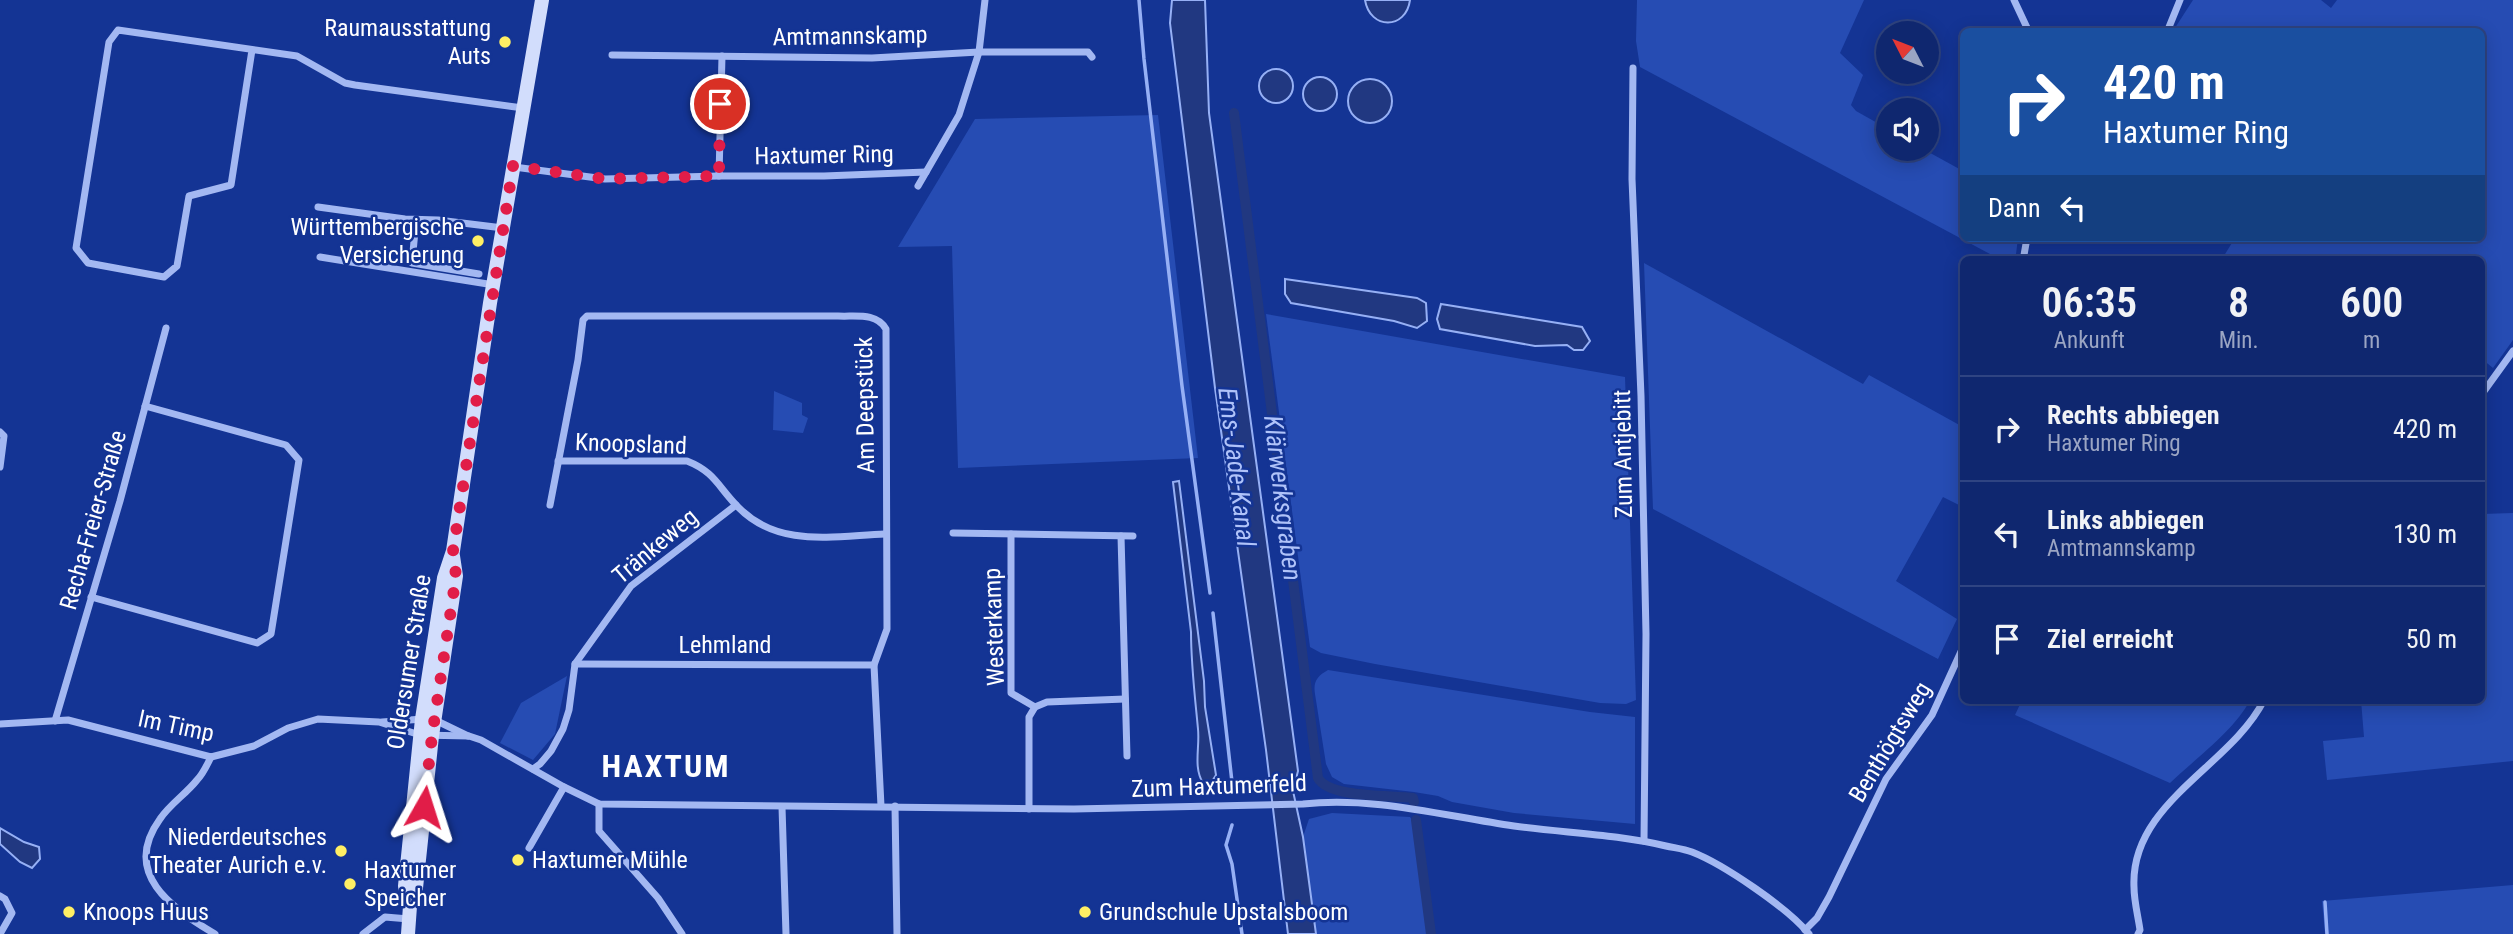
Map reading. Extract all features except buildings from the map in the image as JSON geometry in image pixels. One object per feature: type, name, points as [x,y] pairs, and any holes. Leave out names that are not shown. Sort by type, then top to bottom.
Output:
[{"type":"main road","name":"Oldersumer Straße","points":[[408,934],[410,912],[405,886],[444,579],[453,551],[541,0]]},
{"type":"street","name":"Haxtumer Ring","points":[[918,186],[959,115],[979,52],[985,0]]},
{"type":"street","points":[[2014,0],[2027,28]]},
{"type":"street","points":[[2169,28],[2180,0]]},
{"type":"street","points":[[252,50],[231,185],[189,196],[177,266],[164,277],[88,264],[76,248],[109,41],[118,30],[297,56],[345,83],[523,108]]},
{"type":"street","name":"Amtmannskamp","points":[[612,55],[872,58],[979,52],[1088,52],[1092,57]]},
{"type":"street","points":[[719,176],[722,56]]},
{"type":"street","name":"Zum Antjebitt","points":[[1633,68],[1632,179],[1641,396],[1646,634],[1644,841]]},
{"type":"street","name":"Haxtumer Ring","points":[[513,166],[605,179],[926,172]]},
{"type":"street","points":[[317,207],[503,228]]},
{"type":"street","points":[[416,220],[412,263],[478,274]]},
{"type":"street","points":[[320,257],[494,285]]},
{"type":"street","name":"Am Deepstück","points":[[550,505],[578,360],[583,320],[587,316],[753,314],[781,317],[873,317],[882,323],[886,329],[887,629],[874,665],[881,807]]},
{"type":"street","name":"Recha-Freier-Straße","points":[[55,721],[120,500],[166,328]]},
{"type":"street","points":[[2485,390],[2513,351]]},
{"type":"street","points":[[91,597],[257,643],[271,634],[299,460],[286,445],[145,406]]},
{"type":"street","points":[[0,432],[4,436],[0,467]]},
{"type":"street","name":"Knoopsland","points":[[558,461],[687,461],[704,468],[755,523],[779,533],[802,536],[885,534]]},
{"type":"street","name":"Tränkeweg","points":[[533,769],[551,751],[563,729],[569,710],[575,664],[631,586],[736,505]]},
{"type":"street","name":"Westerkamp","points":[[953,534],[1133,536]]},
{"type":"street","name":"Westerkamp","points":[[1011,534],[1011,693],[1035,707]]},
{"type":"street","points":[[1121,536],[1127,756]]},
{"type":"street","name":"Benthögtsweg","points":[[1807,932],[1829,897],[1886,779],[1932,715],[1960,654]]},
{"type":"street","name":"Lehmland","points":[[575,664],[874,665]]},
{"type":"street","name":"Westerkamp","points":[[1029,809],[1029,717],[1035,707],[1046,702],[1125,699]]},
{"type":"street","points":[[2138,934],[2140,930],[2133,885],[2138,853],[2151,826],[2178,793],[2236,739],[2261,704]]},
{"type":"street","name":"Im Timp","points":[[0,724],[68,720],[212,757],[254,747],[288,728],[318,719],[379,722],[426,735],[469,736]]},
{"type":"street","points":[[379,722],[428,719],[481,740],[599,804],[599,831],[658,898],[682,934]]},
{"type":"street","points":[[212,757],[199,779],[160,818],[145,849],[145,862],[150,878],[165,897],[181,913],[215,934]]},
{"type":"street","points":[[529,848],[564,787]]},
{"type":"street","name":"Zum Haxtumerfeld","points":[[599,804],[1029,809],[1257,806],[1331,801],[1365,803],[1515,826],[1644,841],[1692,852],[1776,904],[1807,932]]},
{"type":"street","points":[[895,806],[897,934]]},
{"type":"street","points":[[782,807],[786,934]]},
{"type":"street","points":[[0,896],[5,899],[12,913],[0,934]]},
{"type":"street","points":[[363,934],[385,917],[410,912]]},
{"type":"shaded area","points":[[1637,0],[1864,0],[1840,53],[1863,75],[1851,105],[1876,122],[1876,161],[1939,161],[1939,158],[1960,169],[1960,238],[1640,67],[1636,41]]},
{"type":"shaded area","points":[[2193,0],[2321,0],[2331,8],[2337,0],[2513,0],[2513,340],[2493,368],[2485,361],[2485,256],[2224,256],[2233,242],[2485,242],[2485,28],[2175,28]]},
{"type":"shaded area","points":[[1158,115],[1198,458],[958,468],[952,246],[898,247],[975,119]]},
{"type":"shaded area","points":[[1968,242],[2018,242],[2016,254],[1996,256]]},
{"type":"shaded area","points":[[1644,263],[1863,384],[1869,375],[1960,425],[1960,506],[1943,497],[1896,581],[1957,619],[1938,659],[1653,509]]},
{"type":"shaded area","points":[[1266,314],[1625,377],[1636,700],[1626,704],[1600,703],[1375,664],[1321,653],[1310,647]]},
{"type":"shaded area","points":[[774,391],[802,403],[802,415],[808,418],[803,433],[773,430]]},
{"type":"shaded area","points":[[2513,513],[2513,761],[2327,780],[2323,741],[2364,737],[2361,704],[2485,704],[2485,514]]},
{"type":"shaded area","points":[[1328,670],[1635,717],[1635,824],[1514,813],[1452,802],[1438,796],[1344,784],[1332,777],[1326,764],[1315,694],[1317,680]]},
{"type":"shaded area","points":[[567,676],[555,734],[533,760],[500,743],[521,703]]},
{"type":"shaded area","points":[[2020,704],[2247,704],[2225,733],[2170,783],[2015,715]]},
{"type":"shaded area","points":[[1332,813],[1410,817],[1414,823],[1427,934],[1316,934],[1303,837],[1309,819]]},
{"type":"shaded area","points":[[2513,885],[2513,934],[2325,934],[2322,901]]},
{"type":"water","name":"Ems-Jade-Kanal","points":[[1172,0],[1205,0],[1209,113],[1298,771],[1293,791],[1303,837],[1316,934],[1288,934],[1266,750],[1215,388],[1170,23]]},
{"type":"water","points":[[1365,0],[1410,0],[1402,17],[1388,22],[1374,17]]},
{"type":"water","points":[[1276,69],[1288,74],[1293,86],[1288,98],[1276,103],[1264,98],[1259,86],[1264,74]]},
{"type":"water","points":[[1320,77],[1332,82],[1337,94],[1332,106],[1320,111],[1308,106],[1303,94],[1308,82]]},
{"type":"water","points":[[1370,79],[1385,86],[1392,101],[1385,116],[1370,123],[1355,116],[1348,101],[1355,86]]},
{"type":"water","points":[[1285,279],[1417,298],[1426,303],[1427,321],[1417,328],[1394,321],[1291,303],[1285,294]]},
{"type":"water","points":[[1441,304],[1582,327],[1590,341],[1583,350],[1574,350],[1567,345],[1535,346],[1440,329],[1437,319]]},
{"type":"water","points":[[1179,481],[1205,707],[1216,775],[1211,783],[1203,783],[1198,764],[1191,632],[1173,482]]},
{"type":"water","points":[[0,828],[39,847],[40,859],[32,868],[20,862],[0,844]]},
{"type":"waterway","points":[[1139,0],[1182,386],[1210,593]]},
{"type":"waterway","name":"Klärwerksgraben","points":[[1234,113],[1318,778],[1334,789],[1413,798],[1414,802]]},
{"type":"waterway","points":[[1213,613],[1233,791]]},
{"type":"waterway","name":"Klärwerksgraben","points":[[1416,820],[1431,934]]},
{"type":"waterway","points":[[1232,825],[1226,845],[1232,864],[1242,934]]},
{"type":"waterway","points":[[2325,902],[2327,934]]},
{"type":"place","name":"Raumausstattung Auts","points":[[505,42]]},
{"type":"place","name":"Württembergische Versicherung","points":[[478,241]]},
{"type":"place","name":"Niederdeutsches Theater Aurich e.v.","points":[[341,851]]},
{"type":"place","name":"Haxtumer Mühle","points":[[518,860]]},
{"type":"place","name":"Haxtumer Speicher","points":[[350,884]]},
{"type":"place","name":"Knoops Huus","points":[[69,912]]},
{"type":"place","name":"Grundschule Upstalsboom","points":[[1085,912]]},
{"type":"district","name":"HAXTUM","points":[[666,766]]},
{"type":"route","points":[[424,807],[456,576],[453,551],[513,166],[605,179],[719,176],[720,104]]}]
